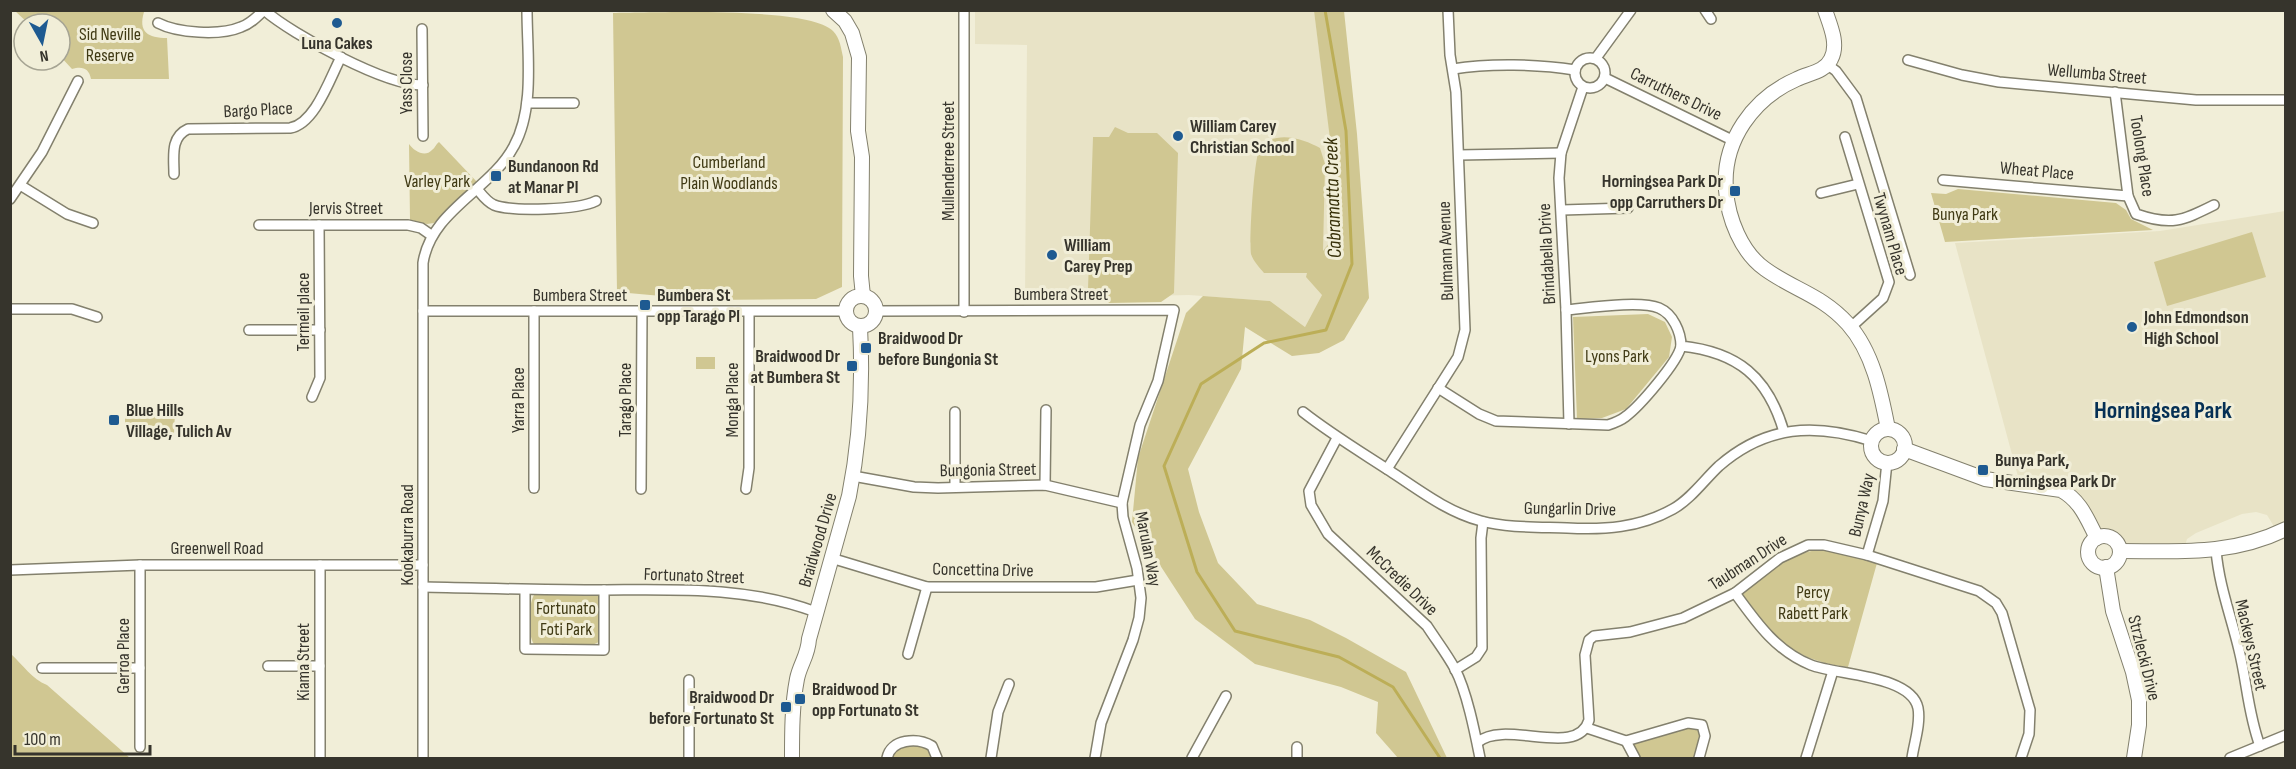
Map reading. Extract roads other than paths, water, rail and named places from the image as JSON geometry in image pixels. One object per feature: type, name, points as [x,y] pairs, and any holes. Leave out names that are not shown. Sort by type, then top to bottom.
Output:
[{"type":"street","points":[[158,23],[176,30],[230,30],[246,25],[264,10],[293,30],[341,57],[403,83],[423,85]]},
{"type":"street","points":[[431,235],[499,167],[513,148],[524,123],[527,103],[527,10]]},
{"type":"street","points":[[833,10],[849,27],[855,38],[859,57],[858,131],[862,164],[861,276],[864,296]]},
{"type":"street","name":"Mullenderree Street","points":[[964,10],[964,312]]},
{"type":"street","name":"Bulmann Avenue","points":[[1387,469],[1458,357],[1465,330],[1456,92],[1448,10]]},
{"type":"street","points":[[1596,58],[1630,10]]},
{"type":"street","points":[[1825,10],[1834,43],[1832,58],[1828,65],[1773,92],[1755,107],[1732,140],[1726,168],[1726,192],[1733,222],[1743,244],[1764,269],[1818,298],[1851,327],[1878,384],[1883,398],[1888,429]]},
{"type":"street","name":"Yass Close","points":[[422,29],[423,136]]},
{"type":"street","name":"Bargo Place","points":[[174,174],[176,141],[180,134],[189,129],[290,128],[305,122],[312,114],[341,57]]},
{"type":"street","points":[[1587,57],[1596,58],[1604,66],[1605,78],[1597,86],[1583,87],[1577,81],[1575,70],[1581,60],[1587,57]]},
{"type":"street","name":"Wellumba Street","points":[[1908,60],[1981,79],[2196,99],[2286,100]]},
{"type":"street","points":[[1828,65],[1836,71],[1856,98],[1910,275]]},
{"type":"street","points":[[1453,69],[1498,66],[1557,67],[1575,70]]},
{"type":"street","name":"Carruthers Drive","points":[[1605,78],[1732,140]]},
{"type":"street","points":[[10,199],[42,152],[78,81]]},
{"type":"street","name":"Brindabella Drive","points":[[1569,424],[1559,178],[1561,153],[1583,87]]},
{"type":"street","name":"Toolong Place","points":[[2115,92],[2128,196],[2136,214],[2158,221],[2187,218],[2214,205]]},
{"type":"street","points":[[527,103],[574,103]]},
{"type":"street","name":"Twynam Place","points":[[1845,136],[1889,282],[1883,298],[1851,327]]},
{"type":"street","points":[[1459,154],[1561,153]]},
{"type":"street","name":"Wheat Place","points":[[1942,180],[2128,196]]},
{"type":"street","points":[[1821,193],[1858,184]]},
{"type":"street","points":[[20,185],[67,214],[93,222]]},
{"type":"street","points":[[477,189],[492,204],[510,208],[572,208],[596,201]]},
{"type":"street","points":[[1562,210],[1628,208]]},
{"type":"street","name":"Jervis Street","points":[[259,225],[408,225],[421,228],[431,235]]},
{"type":"street","name":"Termeil place","points":[[312,397],[320,378],[319,225]]},
{"type":"street","name":"Kookaburra Road","points":[[423,759],[423,263],[431,235]]},
{"type":"street","points":[[864,296],[873,301],[876,311],[873,321],[860,327],[848,320],[845,311],[851,300],[864,296]]},
{"type":"street","points":[[1438,388],[1479,414],[1496,421],[1597,426],[1623,418],[1675,361],[1681,346],[1679,332],[1674,322],[1658,308],[1640,306],[1566,310]]},
{"type":"street","points":[[10,309],[72,309],[97,317]]},
{"type":"street","name":"Bumbera Street","points":[[876,311],[1174,310]]},
{"type":"street","name":"Marulan Way","points":[[1095,759],[1101,723],[1133,640],[1139,618],[1141,598],[1137,568],[1122,517],[1122,503],[1140,425],[1158,381],[1174,310]]},
{"type":"street","name":"Bumbera Street","points":[[423,311],[845,311]]},
{"type":"street","name":"Yarra Place","points":[[534,312],[534,488]]},
{"type":"street","name":"Tarago Place","points":[[641,489],[642,312]]},
{"type":"street","name":"Monga Place","points":[[746,489],[749,459],[749,312]]},
{"type":"street","name":"Braidwood Drive","points":[[792,759],[792,715],[797,678],[806,660],[816,612],[853,476],[859,411],[860,327]]},
{"type":"street","points":[[249,330],[320,330]]},
{"type":"street","points":[[1681,346],[1701,348],[1721,354],[1742,365],[1759,380],[1770,396],[1784,432]]},
{"type":"street","points":[[1045,485],[1046,410]]},
{"type":"street","points":[[955,412],[955,487]]},
{"type":"street","name":"Gungarlin Drive","points":[[1303,412],[1337,438],[1452,511],[1483,522],[1528,526],[1606,529],[1660,516],[1683,502],[1719,466],[1741,450],[1784,432],[1822,429],[1872,441]]},
{"type":"street","points":[[1888,429],[1900,434],[1904,441],[1904,449],[1898,459],[1887,462],[1874,455],[1871,448],[1872,441],[1878,432],[1888,429]]},
{"type":"street","name":"McCredie Drive","points":[[1337,438],[1310,490],[1311,505],[1328,534],[1427,626],[1455,670],[1478,742],[1480,759]]},
{"type":"street","points":[[1904,449],[1985,478],[2061,490],[2082,507],[2097,538]]},
{"type":"street","name":"Bunya Way","points":[[1867,555],[1883,501],[1887,462]]},
{"type":"street","name":"Bungonia Street","points":[[853,476],[914,486],[1045,485],[1122,503]]},
{"type":"street","points":[[1455,670],[1476,657],[1482,648],[1484,639],[1481,538],[1483,522]]},
{"type":"street","points":[[2120,551],[2184,553],[2216,550],[2246,544],[2286,529]]},
{"type":"street","points":[[2097,538],[2111,538],[2117,542],[2120,551],[2116,562],[2106,567],[2098,567],[2090,559],[2090,547],[2097,538]]},
{"type":"street","name":"Taubman Drive","points":[[1587,728],[1589,711],[1585,656],[1589,640],[1594,636],[1630,632],[1672,622],[1735,593],[1780,558],[1808,545],[1824,545],[1867,555],[1979,591],[1996,603],[2002,613],[2030,710],[2030,734],[2021,759]]},
{"type":"street","name":"Mackeys Street","points":[[2216,550],[2222,591],[2239,651],[2249,713],[2260,746]]},
{"type":"street","name":"Concettina Drive","points":[[831,558],[927,587],[1096,587],[1138,580]]},
{"type":"street","name":"Greenwell Road","points":[[10,570],[140,565],[423,565]]},
{"type":"street","name":"Gerroa Place","points":[[140,565],[140,747]]},
{"type":"street","name":"Kiama Street","points":[[320,565],[320,759]]},
{"type":"street","name":"Strzlecki Drive","points":[[2106,567],[2114,610],[2139,700],[2139,725],[2134,759]]},
{"type":"street","name":"Fortunato Street","points":[[423,587],[731,592],[778,600],[816,612]]},
{"type":"street","points":[[908,654],[927,587]]},
{"type":"street","points":[[525,590],[525,649],[592,650],[604,650],[604,590]]},
{"type":"street","points":[[1735,593],[1764,633],[1789,652],[1810,664],[1833,671],[1854,673],[1904,690],[1918,707],[1919,719],[1912,759]]},
{"type":"street","points":[[268,666],[320,666]]},
{"type":"street","points":[[42,668],[140,668]]},
{"type":"street","points":[[1806,759],[1833,671]]},
{"type":"street","points":[[689,680],[689,759]]},
{"type":"street","points":[[991,759],[998,712],[1010,684]]},
{"type":"street","points":[[1192,759],[1226,696]]},
{"type":"street","points":[[1478,742],[1483,738],[1512,734],[1573,738],[1587,728],[1626,741],[1688,723],[1697,723],[1702,725],[1705,736],[1699,759]]},
{"type":"street","points":[[2230,759],[2286,735]]},
{"type":"street","points":[[887,759],[891,747],[899,743],[919,741],[932,747],[937,759]]},
{"type":"street","points":[[1626,741],[1635,759]]},
{"type":"street","points":[[1297,747],[1297,759]]},
{"type":"waterway","name":"Cabramatta Creek","points":[[1325,10],[1346,131],[1352,264],[1326,330],[1264,343],[1201,384],[1164,466],[1197,572],[1235,631],[1339,657],[1393,687],[1440,758]]},
{"type":"place","name":"Luna Cakes","points":[[337,23]]},
{"type":"place","name":"William Carey Christian School","points":[[1178,136]]},
{"type":"place","name":"Bundanoon Rd at Manar Pl","points":[[496,176]]},
{"type":"place","name":"Horningsea Park Dr opp Carruthers Dr","points":[[1735,191]]},
{"type":"place","name":"William Carey Prep","points":[[1052,255]]},
{"type":"place","name":"Bumbera St opp Tarago Pl","points":[[645,305]]},
{"type":"place","name":"John Edmondson High School","points":[[2132,327]]},
{"type":"place","name":"Braidwood Dr before Bungonia St","points":[[866,348]]},
{"type":"place","name":"Braidwood Dr at Bumbera St","points":[[852,366]]},
{"type":"place","name":"Blue Hills Village, Tulich Av","points":[[114,420]]},
{"type":"place","name":"Bunya Park, Horningsea Park Dr","points":[[1983,470]]},
{"type":"place","name":"Braidwood Dr opp Fortunato St","points":[[800,699]]},
{"type":"place","name":"Braidwood Dr before Fortunato St","points":[[786,707]]},
{"type":"district","name":"Horningsea Park","points":[[2163,410]]},
{"type":"park label","name":"Sid Neville Reserve","points":[[110,44]]},
{"type":"park label","name":"Cumberland Plain Woodlands","points":[[729,172]]},
{"type":"park label","name":"Varley Park","points":[[437,181]]},
{"type":"park label","name":"Bunya Park","points":[[1965,214]]},
{"type":"park label","name":"Lyons Park","points":[[1617,356]]},
{"type":"park label","name":"Percy Rabett Park","points":[[1813,602]]},
{"type":"park label","name":"Fortunato Foti Park","points":[[566,618]]}]
